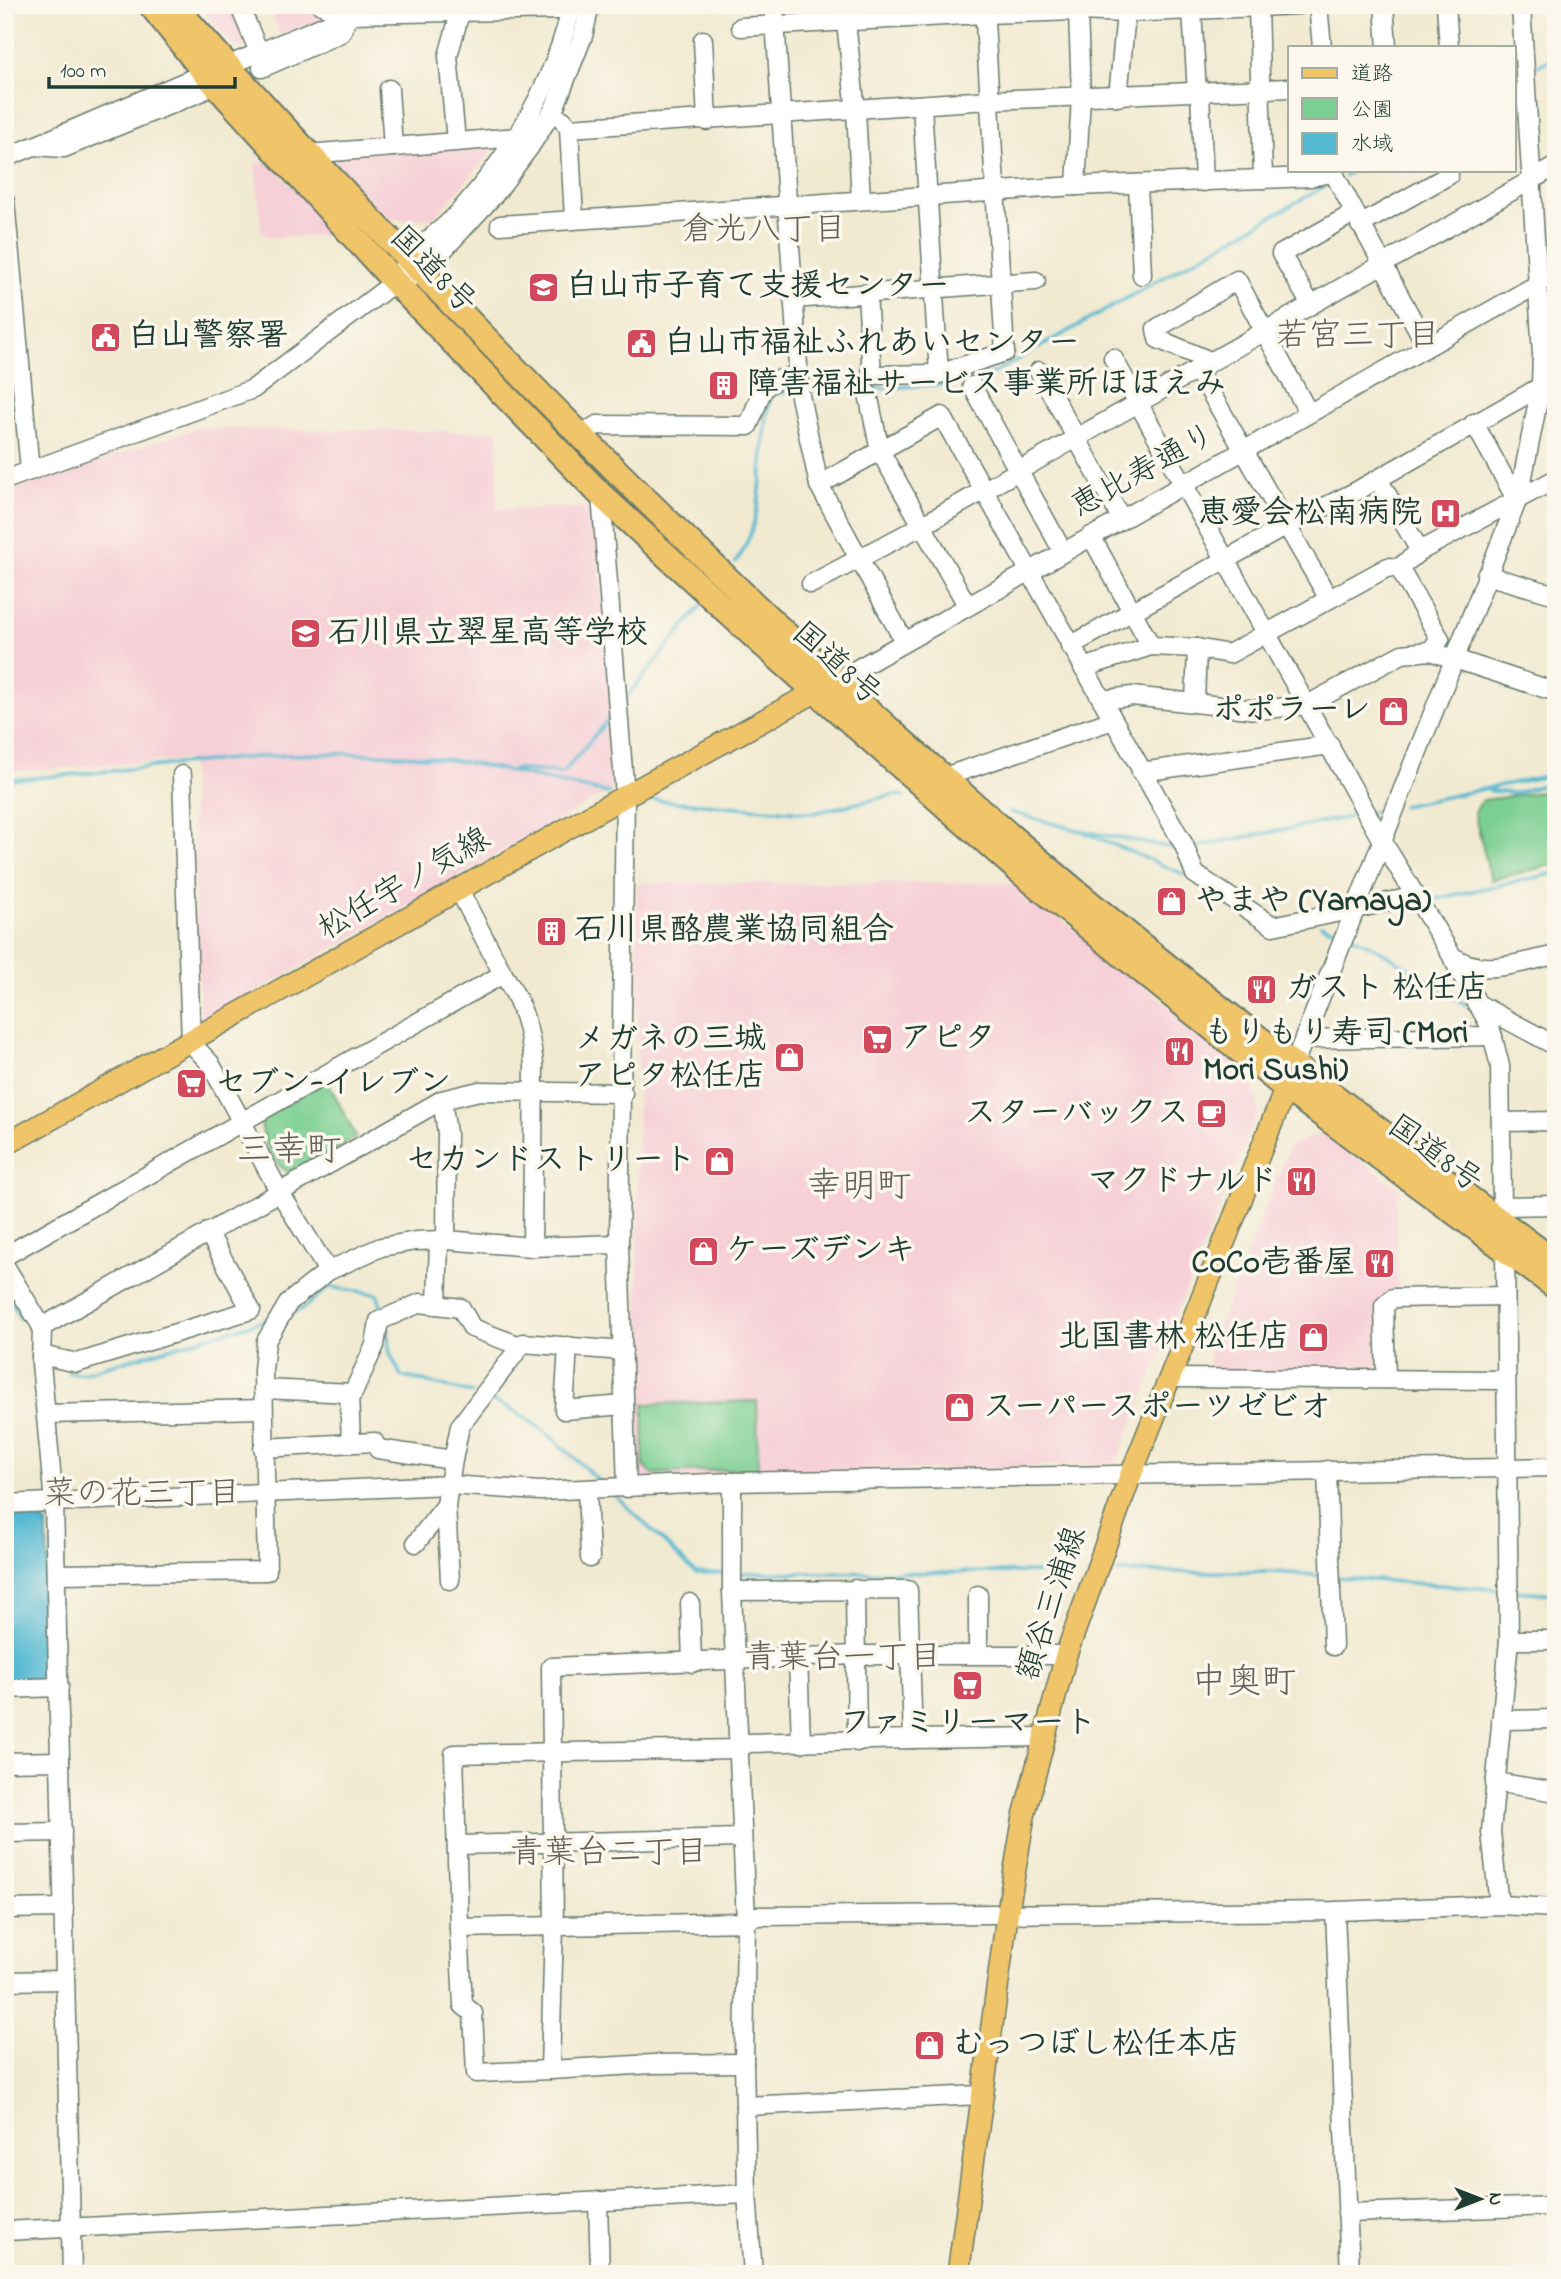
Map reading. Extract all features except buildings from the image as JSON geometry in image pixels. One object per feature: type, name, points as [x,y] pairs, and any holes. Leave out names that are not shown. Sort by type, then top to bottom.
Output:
[{"type":"highway","name":"国道8号","points":[[151,5],[211,77],[395,282],[601,495],[826,687],[944,776],[1023,847],[1294,1064],[1498,1212],[1556,1264]]},
{"type":"highway","name":"国道8号","points":[[174,5],[211,77],[307,154],[578,436],[826,687],[1018,870],[1286,1088],[1556,1287]]},
{"type":"main road","name":"松任宇ノ気線","points":[[5,1145],[625,796],[826,687]]},
{"type":"main road","name":"額谷三浦線","points":[[958,2274],[981,2095],[1024,1815],[1066,1655],[1130,1477],[1294,1064]]},
{"type":"street","points":[[239,5],[261,60]]},
{"type":"street","points":[[321,5],[350,9],[460,13],[481,9],[565,11],[541,94],[518,136],[486,181],[415,266]]},
{"type":"street","points":[[5,480],[253,389],[415,266],[495,194],[554,109],[583,36],[590,5]]},
{"type":"street","points":[[774,5],[799,385],[819,485],[904,641]]},
{"type":"street","points":[[741,27],[775,26],[845,13],[984,9],[1126,13],[1156,9],[1299,5]]},
{"type":"street","points":[[1318,5],[1322,46]]},
{"type":"street","points":[[1384,5],[1387,46]]},
{"type":"street","points":[[1446,5],[1449,46]]},
{"type":"street","points":[[1294,1064],[1517,501],[1548,382],[1519,73],[1521,5]]},
{"type":"street","points":[[1258,7],[1264,179]]},
{"type":"street","points":[[5,158],[211,77],[341,33],[350,9]]},
{"type":"street","points":[[867,293],[872,375],[939,374],[1005,352],[984,9]]},
{"type":"street","points":[[1192,10],[1204,182]]},
{"type":"street","points":[[1076,187],[1081,96],[1077,11]]},
{"type":"street","points":[[456,141],[448,56],[460,13]]},
{"type":"street","points":[[845,13],[856,111],[861,200]]},
{"type":"street","points":[[1118,97],[1126,13]]},
{"type":"street","points":[[703,40],[707,121]]},
{"type":"street","points":[[569,128],[707,121],[989,100],[1118,97],[1288,88]]},
{"type":"street","points":[[389,89],[393,147]]},
{"type":"street","points":[[922,106],[931,288],[939,374]]},
{"type":"street","points":[[554,109],[569,128],[574,219]]},
{"type":"street","points":[[307,154],[518,136]]},
{"type":"street","points":[[811,584],[923,525],[1556,166]]},
{"type":"street","points":[[500,225],[788,204],[1264,179],[1324,172]]},
{"type":"street","points":[[1333,172],[1426,345]]},
{"type":"street","points":[[1311,305],[1281,254],[1449,175]]},
{"type":"street","points":[[1138,184],[1142,275]]},
{"type":"street","points":[[5,201],[30,471]]},
{"type":"street","name":"恵比寿通り","points":[[826,687],[1426,345],[1556,274]]},
{"type":"street","points":[[1308,412],[1237,280],[1156,329],[1158,339],[1203,365],[1243,450],[1329,599]]},
{"type":"street","points":[[793,299],[1036,281]]},
{"type":"street","points":[[1113,358],[1381,839],[1452,956],[1493,1035],[1500,1066],[1498,1212],[1556,1205]]},
{"type":"street","points":[[1039,371],[1121,518]]},
{"type":"street","points":[[578,436],[597,425],[748,426],[759,393],[774,379],[799,385]]},
{"type":"street","points":[[1070,646],[1548,382]]},
{"type":"street","points":[[972,386],[1063,552]]},
{"type":"street","points":[[868,394],[880,451],[967,605]]},
{"type":"street","points":[[819,485],[942,416],[1186,850],[1195,874],[1273,926],[1417,896]]},
{"type":"street","points":[[1474,423],[1517,501]]},
{"type":"street","points":[[1378,478],[1420,551]]},
{"type":"street","points":[[1083,668],[1151,646],[1197,648],[1230,654],[1388,566],[1399,568],[1420,551],[1556,479]]},
{"type":"street","points":[[590,1558],[609,1489],[624,1405],[619,1244],[625,796],[601,495]]},
{"type":"street","points":[[1091,536],[1151,646]]},
{"type":"street","points":[[1399,568],[1440,639],[1430,651]]},
{"type":"street","points":[[1486,575],[1556,595]]},
{"type":"street","points":[[1195,703],[1197,648]]},
{"type":"street","points":[[1102,700],[1132,696],[1257,710],[1307,705],[1402,654],[1430,651],[1556,692]]},
{"type":"street","points":[[944,776],[1113,720]]},
{"type":"street","points":[[1141,772],[1330,745]]},
{"type":"street","points":[[182,775],[191,1042],[209,1063],[279,1191],[328,1271]]},
{"type":"street","points":[[459,890],[503,974],[520,999],[531,1034],[532,1247]]},
{"type":"street","points":[[1452,956],[1468,967],[1489,968],[1556,955]]},
{"type":"street","points":[[5,1256],[503,974]]},
{"type":"street","points":[[1476,1003],[1556,1045]]},
{"type":"street","points":[[1304,1039],[1493,1035]]},
{"type":"street","points":[[42,1327],[442,1100],[479,1091],[623,1093]]},
{"type":"street","points":[[438,1305],[447,1133],[442,1100]]},
{"type":"street","points":[[1501,1122],[1556,1121]]},
{"type":"street","points":[[41,1355],[77,1363],[251,1310],[208,1232]]},
{"type":"street","points":[[57,1574],[267,1572],[263,1448],[266,1341],[279,1313],[289,1301],[328,1271],[381,1247],[442,1240],[532,1247],[619,1244]]},
{"type":"street","points":[[1499,1905],[1491,1832],[1509,1640],[1505,1249]]},
{"type":"street","points":[[5,1266],[42,1327],[41,1355],[54,1503],[72,2274]]},
{"type":"street","points":[[1386,1379],[1384,1306],[1393,1298],[1505,1296]]},
{"type":"street","points":[[263,1389],[353,1393],[375,1345],[379,1321],[420,1304],[461,1308],[472,1328],[520,1346]]},
{"type":"street","points":[[450,1580],[446,1505],[460,1426],[520,1346],[523,1343],[622,1351]]},
{"type":"street","points":[[568,1346],[558,1411],[624,1405]]},
{"type":"street","points":[[1169,1378],[1505,1380]]},
{"type":"street","points":[[349,1393],[351,1443]]},
{"type":"street","points":[[46,1414],[263,1409]]},
{"type":"street","points":[[263,1448],[374,1442],[378,1449],[453,1460]]},
{"type":"street","points":[[5,1504],[449,1485],[540,1491],[732,1482],[1130,1477],[1327,1470],[1556,1467]]},
{"type":"street","points":[[1327,1470],[1333,1646]]},
{"type":"street","points":[[732,1482],[732,1580],[746,1922],[744,2063],[747,2194],[753,2274]]},
{"type":"street","points":[[416,1543],[446,1505]]},
{"type":"street","points":[[732,1580],[908,1590],[913,1740]]},
{"type":"street","points":[[855,1589],[857,1742]]},
{"type":"street","points":[[978,1595],[978,1654]]},
{"type":"street","points":[[690,1603],[692,1663]]},
{"type":"street","points":[[1509,1640],[1556,1640]]},
{"type":"street","points":[[550,2070],[554,1926],[551,1667],[735,1662],[746,1658],[856,1655],[1066,1655]]},
{"type":"street","points":[[798,1657],[801,1743]]},
{"type":"street","points":[[5,1689],[59,1687]]},
{"type":"street","points":[[1501,1720],[1556,1719]]},
{"type":"street","points":[[744,2063],[653,2064],[477,2073],[473,2013],[463,2006],[454,1754],[738,1749],[748,1743],[1044,1737]]},
{"type":"street","points":[[5,1762],[60,1761]]},
{"type":"street","points":[[1495,1782],[1556,1792]]},
{"type":"street","points":[[5,1833],[62,1832]]},
{"type":"street","points":[[457,1845],[741,1838]]},
{"type":"street","points":[[459,1928],[746,1922],[756,1916],[1335,1912],[1499,1905],[1556,1908]]},
{"type":"street","points":[[5,1909],[64,1908]]},
{"type":"street","points":[[1335,1912],[1350,2274]]},
{"type":"street","points":[[5,1981],[65,1980]]},
{"type":"street","points":[[745,2106],[981,2095]]},
{"type":"street","points":[[5,2231],[747,2194]]},
{"type":"street","points":[[598,2200],[600,2274]]},
{"type":"street","points":[[1346,2213],[1556,2206]]},
{"type":"shaded area","points":[[197,5],[233,5],[251,44],[235,47]]},
{"type":"shaded area","points":[[269,5],[306,5],[330,12],[309,24],[280,34]]},
{"type":"shaded area","points":[[499,143],[433,219],[388,219],[330,156]]},
{"type":"shaded area","points":[[269,162],[336,235],[271,238],[261,231],[255,163]]},
{"type":"shaded area","name":"石川県立翠星高等学校","points":[[197,428],[498,432],[497,509],[593,508],[621,784],[200,1024],[190,759],[5,772],[5,493]]},
{"type":"shaded area","points":[[637,883],[1016,883],[1250,1071],[1259,1109],[1116,1464],[644,1479],[638,1473]]},
{"type":"shaded area","points":[[1322,1133],[1402,1191],[1396,1200],[1398,1293],[1388,1293],[1382,1362],[1374,1373],[1209,1374],[1209,1349],[1290,1146]]},
{"type":"green space","points":[[1556,790],[1556,864],[1491,880],[1474,812],[1483,800]]},
{"type":"green space","points":[[327,1080],[356,1137],[294,1175],[280,1166],[270,1152],[261,1119]]},
{"type":"green space","points":[[757,1401],[758,1468],[652,1474],[643,1465],[644,1404]]},
{"type":"water","points":[[38,1516],[47,1524],[50,1678],[46,1683],[5,1683],[5,1517]]},
{"type":"waterway","points":[[1538,66],[1556,56]]},
{"type":"waterway","points":[[1344,176],[1351,172]]},
{"type":"waterway","points":[[872,389],[959,383],[994,373],[1331,183]]},
{"type":"waterway","points":[[806,391],[864,389]]},
{"type":"waterway","points":[[736,562],[754,523],[771,395],[794,391]]},
{"type":"waterway","points":[[625,699],[701,606]]},
{"type":"waterway","points":[[513,769],[563,773],[611,716]]},
{"type":"waterway","points":[[5,780],[263,757],[365,754],[464,762],[609,793]]},
{"type":"waterway","points":[[1402,806],[1556,774]]},
{"type":"waterway","points":[[1490,791],[1515,793],[1556,781]]},
{"type":"waterway","points":[[640,799],[813,813],[894,795],[904,796]]},
{"type":"waterway","points":[[1371,812],[1388,809]]},
{"type":"waterway","points":[[1010,812],[1077,830],[1178,849]]},
{"type":"waterway","points":[[1189,848],[1360,815]]},
{"type":"waterway","points":[[1086,833],[1188,876]]},
{"type":"waterway","points":[[1431,900],[1556,873]]},
{"type":"waterway","points":[[1321,925],[1340,932]]},
{"type":"waterway","points":[[1350,936],[1395,959],[1466,1005]]},
{"type":"waterway","points":[[291,1313],[302,1309],[329,1287],[377,1294],[382,1308]]},
{"type":"waterway","points":[[5,1289],[20,1319]]},
{"type":"waterway","points":[[69,1373],[83,1373],[273,1318]]},
{"type":"waterway","points":[[387,1325],[390,1353],[401,1376],[472,1393]]},
{"type":"waterway","points":[[492,1401],[537,1426],[601,1483]]},
{"type":"waterway","points":[[615,1495],[696,1573],[726,1573]]},
{"type":"waterway","points":[[738,1573],[1072,1572]]},
{"type":"waterway","points":[[1117,1572],[1276,1572],[1325,1576]]},
{"type":"waterway","points":[[1336,1577],[1503,1590]]},
{"type":"waterway","points":[[1514,1591],[1556,1594]]},
{"type":"place","name":"白山市子育て支援センター","points":[[543,287]]},
{"type":"place","name":"白山警察署","points":[[105,337]]},
{"type":"place","name":"白山市福祉ふれあいセンター","points":[[641,344]]},
{"type":"place","name":"障害福祉サービス事業所ほほえみ","points":[[724,385]]},
{"type":"place","name":"恵愛会松南病院","points":[[1445,514]]},
{"type":"place","name":"石川県立翠星高等学校","points":[[305,634]]},
{"type":"place","name":"ポポラーレ","points":[[1394,711]]},
{"type":"place","name":"やまや (Yamaya)","points":[[1172,902]]},
{"type":"place","name":"石川県酪農業協同組合","points":[[551,931]]},
{"type":"place","name":"ガスト 松任店","points":[[1262,989]]},
{"type":"place","name":"アピタ","points":[[877,1039]]},
{"type":"place","name":"もりもり寿司 (Mori Mori Sushi)","points":[[1180,1052]]},
{"type":"place","name":"メガネの三城 アピタ松任店","points":[[789,1058]]},
{"type":"place","name":"セブン-イレブン","points":[[192,1084]]},
{"type":"place","name":"スターバックス","points":[[1212,1114]]},
{"type":"place","name":"セカンドストリート","points":[[719,1161]]},
{"type":"place","name":"マクドナルド","points":[[1301,1182]]},
{"type":"place","name":"ケーズデンキ","points":[[703,1251]]},
{"type":"place","name":"CoCo壱番屋","points":[[1379,1264]]},
{"type":"place","name":"北国書林 松任店","points":[[1313,1338]]},
{"type":"place","name":"スーパースポーツゼビオ","points":[[960,1408]]},
{"type":"place","name":"ファミリーマート","points":[[968,1685]]},
{"type":"place","name":"むっつぼし松任本店","points":[[929,2045]]},
{"type":"district","name":"倉光八丁目","points":[[764,231]]},
{"type":"district","name":"若宮三丁目","points":[[1358,337]]},
{"type":"district","name":"三幸町","points":[[289,1151]]},
{"type":"district","name":"幸明町","points":[[859,1187]]},
{"type":"district","name":"菜の花三丁目","points":[[142,1495]]},
{"type":"district","name":"青葉台一丁目","points":[[843,1659]]},
{"type":"district","name":"中奥町","points":[[1244,1683]]},
{"type":"district","name":"青葉台二丁目","points":[[609,1854]]}]
